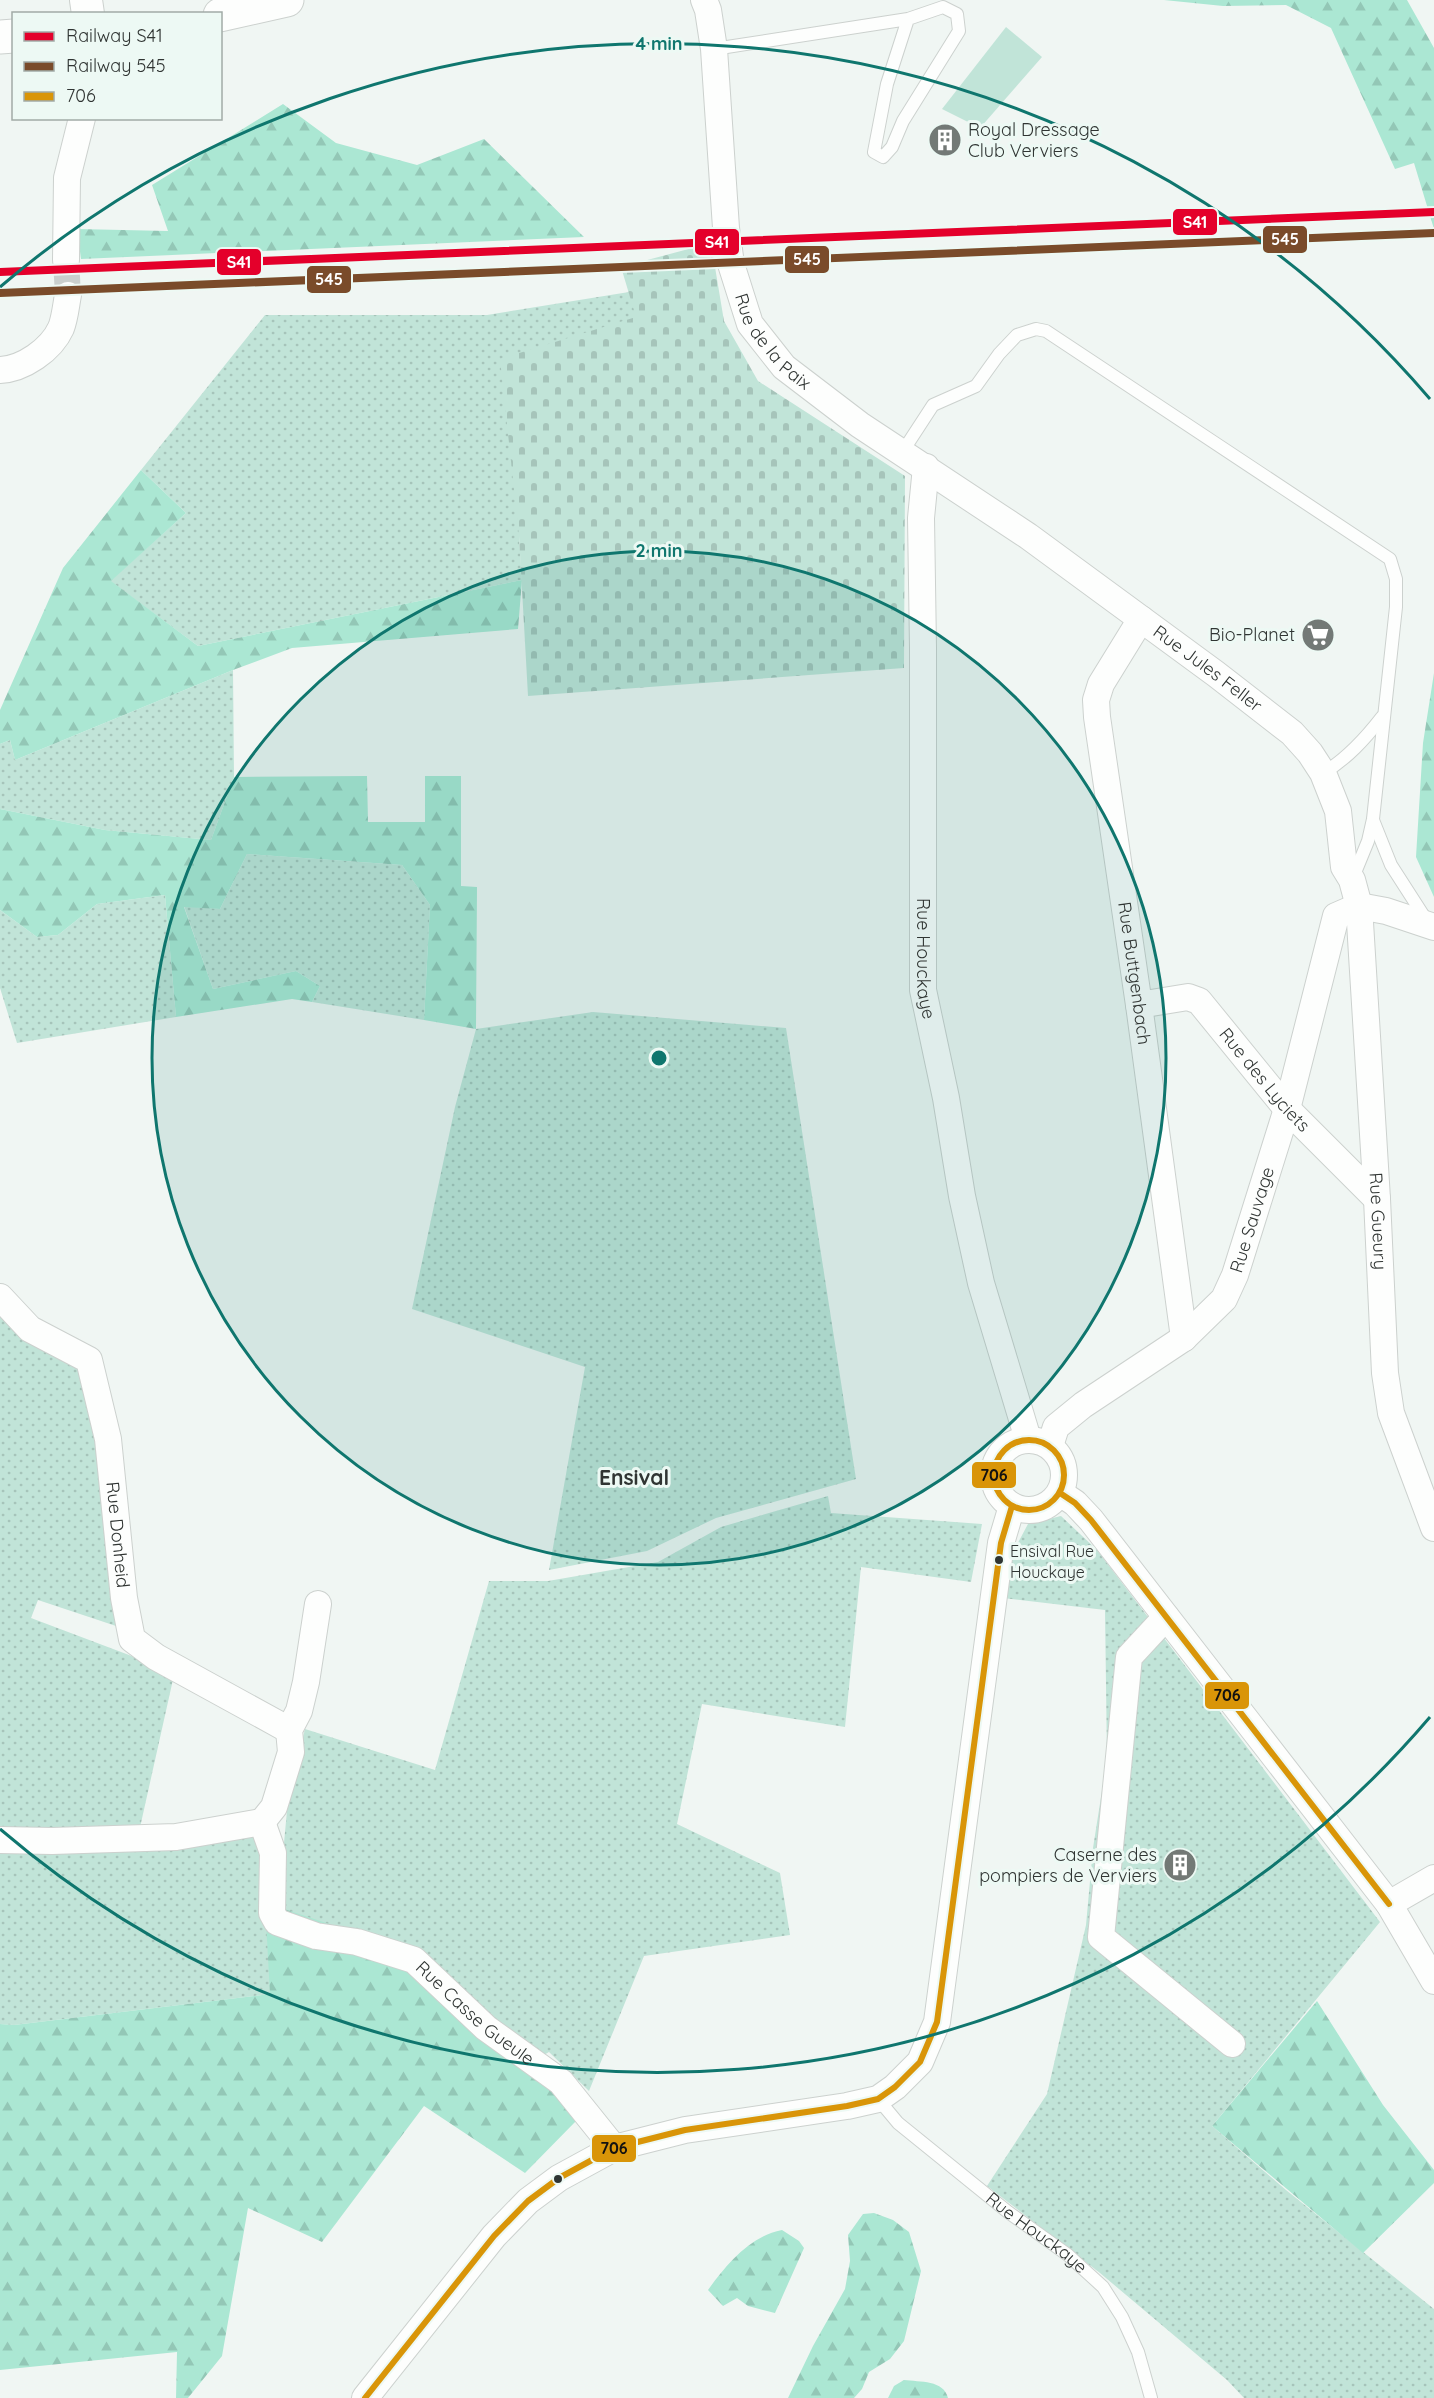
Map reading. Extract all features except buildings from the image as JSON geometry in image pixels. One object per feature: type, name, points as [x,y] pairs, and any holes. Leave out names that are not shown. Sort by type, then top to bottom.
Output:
[{"type":"main road","points":[[222,15],[287,0]]},
{"type":"street","name":"Rue de la Paix","points":[[704,0],[708,10],[714,49],[726,228],[731,264],[750,324],[784,367],[860,425],[903,452]]},
{"type":"street","points":[[66,260],[67,178],[82,120]]},
{"type":"street","points":[[0,370],[12,369],[42,352],[61,328],[68,295]]},
{"type":"street","name":"Rue Jules Feller","points":[[903,452],[1028,536],[1292,733],[1311,753],[1323,773],[1338,812],[1348,874]]},
{"type":"street","name":"Rue Houckaye","points":[[926,467],[921,518],[923,990],[981,1284],[1039,1442]]},
{"type":"street","name":"Rue Buttgenbach","points":[[1141,619],[1101,684],[1096,700],[1097,717],[1184,1338]]},
{"type":"street","name":"Rue Sauvage","points":[[1039,1442],[1083,1405],[1184,1338],[1224,1299],[1235,1275],[1347,911],[1348,874]]},
{"type":"street","points":[[1347,911],[1386,911],[1432,926]]},
{"type":"street","name":"Rue Gueury","points":[[1347,911],[1377,1199],[1387,1383],[1391,1413],[1429,1502],[1434,1528]]},
{"type":"street","name":"Rue des Lyciets","points":[[1139,1005],[1188,997],[1199,1001],[1287,1109],[1377,1199]]},
{"type":"street","name":"Rue Donheid","points":[[0,1297],[30,1329],[89,1360],[108,1439],[124,1598],[132,1639],[156,1657],[289,1730]]},
{"type":"street","points":[[1015,1442],[1039,1442],[1059,1455],[1064,1467],[1065,1481],[1060,1493],[1051,1503],[1039,1509],[1025,1510],[1012,1506],[1002,1498],[995,1486],[993,1473],[1004,1449],[1015,1442]]},
{"type":"street","points":[[1060,1493],[1091,1520],[1389,1904],[1434,1981]]},
{"type":"street","points":[[365,2398],[494,2236],[528,2201],[559,2178],[614,2148],[685,2130],[847,2106],[878,2099],[895,2087],[920,2062],[937,2022],[1001,1543],[1012,1506]]},
{"type":"street","points":[[0,1840],[52,1841],[176,1837],[262,1822],[273,1807],[291,1752],[289,1730],[299,1711],[306,1682],[318,1604]]},
{"type":"street","points":[[1166,1617],[1129,1658],[1101,1937],[1232,2044]]},
{"type":"street","name":"Rue Casse Gueule","points":[[262,1822],[273,1853],[272,1913],[277,1922],[316,1936],[357,1942],[414,1960],[486,2028],[561,2082],[614,2148]]},
{"type":"street","points":[[1389,1904],[1434,1878]]},
{"type":"lane","points":[[714,49],[909,19],[943,7],[957,14],[959,31],[903,121],[892,147],[883,157],[874,152],[887,84],[909,19]]},
{"type":"lane","points":[[903,452],[933,405],[976,386],[999,354],[1017,335],[1036,329],[1046,331],[1390,559],[1396,579],[1396,607],[1373,819],[1368,841],[1348,874]]},
{"type":"lane","points":[[1323,773],[1365,739],[1383,716]]},
{"type":"lane","points":[[1373,819],[1391,865],[1432,926]]},
{"type":"lane","name":"Rue Houckaye","points":[[878,2099],[898,2123],[1008,2212],[1068,2255],[1103,2287],[1122,2317],[1138,2352],[1151,2398]]},
{"type":"green space","points":[[1164,0],[1407,0],[1434,48],[1434,229],[1414,163],[1395,169],[1331,28],[1286,5],[1223,6]]},
{"type":"green space","points":[[1006,27],[1042,57],[980,128],[942,109]]},
{"type":"green space","points":[[283,104],[336,143],[417,165],[484,139],[584,237],[81,259],[77,229],[168,231],[152,185]]},
{"type":"green space","points":[[711,243],[724,321],[758,381],[905,476],[904,668],[528,696],[519,536],[500,359],[636,317],[621,267]]},
{"type":"green space","points":[[629,292],[637,317],[519,536],[522,580],[198,646],[110,581],[186,513],[141,470],[265,315],[487,315]]},
{"type":"green space","points":[[141,470],[186,513],[111,581],[198,646],[522,580],[518,629],[292,648],[15,760],[10,740],[0,744],[0,710],[63,568]]},
{"type":"green space","points":[[233,670],[234,777],[211,840],[105,830],[0,809],[0,744],[10,740],[15,760]]},
{"type":"green space","points":[[1434,673],[1434,897],[1416,857],[1423,743]]},
{"type":"green space","points":[[367,776],[368,822],[425,822],[425,776],[461,776],[461,886],[477,887],[476,1029],[424,1020],[430,905],[402,865],[247,854],[220,909],[184,907],[213,989],[296,971],[320,986],[312,1002],[292,999],[176,1017],[165,895],[97,904],[58,935],[37,937],[0,910],[0,809],[105,830],[211,840],[234,777]]},
{"type":"green space","points":[[247,854],[402,865],[430,905],[424,1020],[312,1002],[320,986],[296,971],[213,989],[184,906],[220,909]]},
{"type":"green space","points":[[165,895],[176,1017],[17,1043],[0,988],[0,910],[37,937],[58,935],[97,904]]},
{"type":"green space","points":[[593,1012],[786,1028],[856,1479],[716,1518],[647,1551],[549,1570],[585,1367],[412,1309],[455,1107],[476,1029]]},
{"type":"green space","points":[[0,1315],[82,1367],[98,1407],[116,1626],[38,1600],[31,1618],[129,1655],[174,1675],[139,1832],[0,1835]]},
{"type":"green space","points":[[828,1496],[831,1513],[982,1524],[971,1582],[861,1567],[845,1727],[702,1704],[677,1824],[780,1873],[790,1935],[644,1956],[589,2091],[549,2052],[537,2059],[278,1907],[288,1800],[305,1729],[435,1770],[489,1581],[548,1581],[658,1562],[721,1527]]},
{"type":"green space","points":[[1061,1516],[1097,1550],[1380,1922],[1212,2126],[1286,2190],[1434,2309],[1434,2398],[1244,2398],[1227,2380],[1100,2273],[987,2186],[1047,2094],[1086,1925],[1093,1848],[1107,1759],[1105,1610],[1003,1598],[1013,1552],[1028,1524]]},
{"type":"green space","points":[[255,1835],[262,1851],[271,1994],[14,2025],[0,2024],[0,1852]]},
{"type":"green space","points":[[278,1907],[429,1957],[537,2059],[576,2121],[525,2173],[424,2106],[322,2242],[248,2208],[222,2356],[188,2398],[176,2398],[177,2352],[0,2370],[0,2024],[14,2025],[270,1994],[266,1922]]},
{"type":"green space","points":[[1317,2001],[1383,2105],[1434,2170],[1434,2183],[1363,2253],[1212,2126]]},
{"type":"green space","points":[[874,2213],[893,2220],[909,2232],[921,2271],[904,2341],[890,2359],[869,2372],[862,2389],[854,2398],[788,2398],[813,2346],[845,2289],[850,2261],[848,2235],[863,2214]]},
{"type":"green space","points":[[782,2230],[799,2241],[804,2248],[775,2313],[748,2306],[737,2298],[723,2306],[708,2290],[715,2280],[749,2245],[770,2233]]},
{"type":"green space","points":[[904,2380],[937,2385],[946,2392],[948,2398],[888,2398],[894,2386]]},
{"type":"tunnel","points":[[66,260],[68,295]]},
{"type":"rail line","name":"S41","points":[[0,272],[1434,212]]},
{"type":"rail line","name":"545","points":[[0,293],[1434,233]]},
{"type":"transit line","name":"706","points":[[1022,1440],[1036,1440],[1049,1446],[1058,1455],[1064,1468],[1064,1475],[1062,1488],[1054,1500],[1036,1510],[1022,1510],[1009,1504],[1000,1495],[994,1482],[994,1468],[1000,1455],[1009,1446],[1022,1440]]},
{"type":"transit line","name":"706","points":[[1060,1493],[1075,1503],[1091,1520],[1389,1904]]},
{"type":"transit line","name":"706","points":[[365,2398],[494,2236],[528,2201],[559,2178],[614,2148],[685,2130],[847,2106],[878,2099],[895,2087],[920,2062],[937,2022],[1001,1543],[1012,1506]]},
{"type":"place","name":"Royal Dressage Club Verviers","points":[[945,140]]},
{"type":"place","name":"Bio-Planet","points":[[1318,635]]},
{"type":"place","name":"Ensival Rue Houckaye","points":[[999,1560]]},
{"type":"place","name":"Caserne des pompiers de Verviers","points":[[1180,1865]]},
{"type":"district","name":"Ensival","points":[[634,1478]]}]
